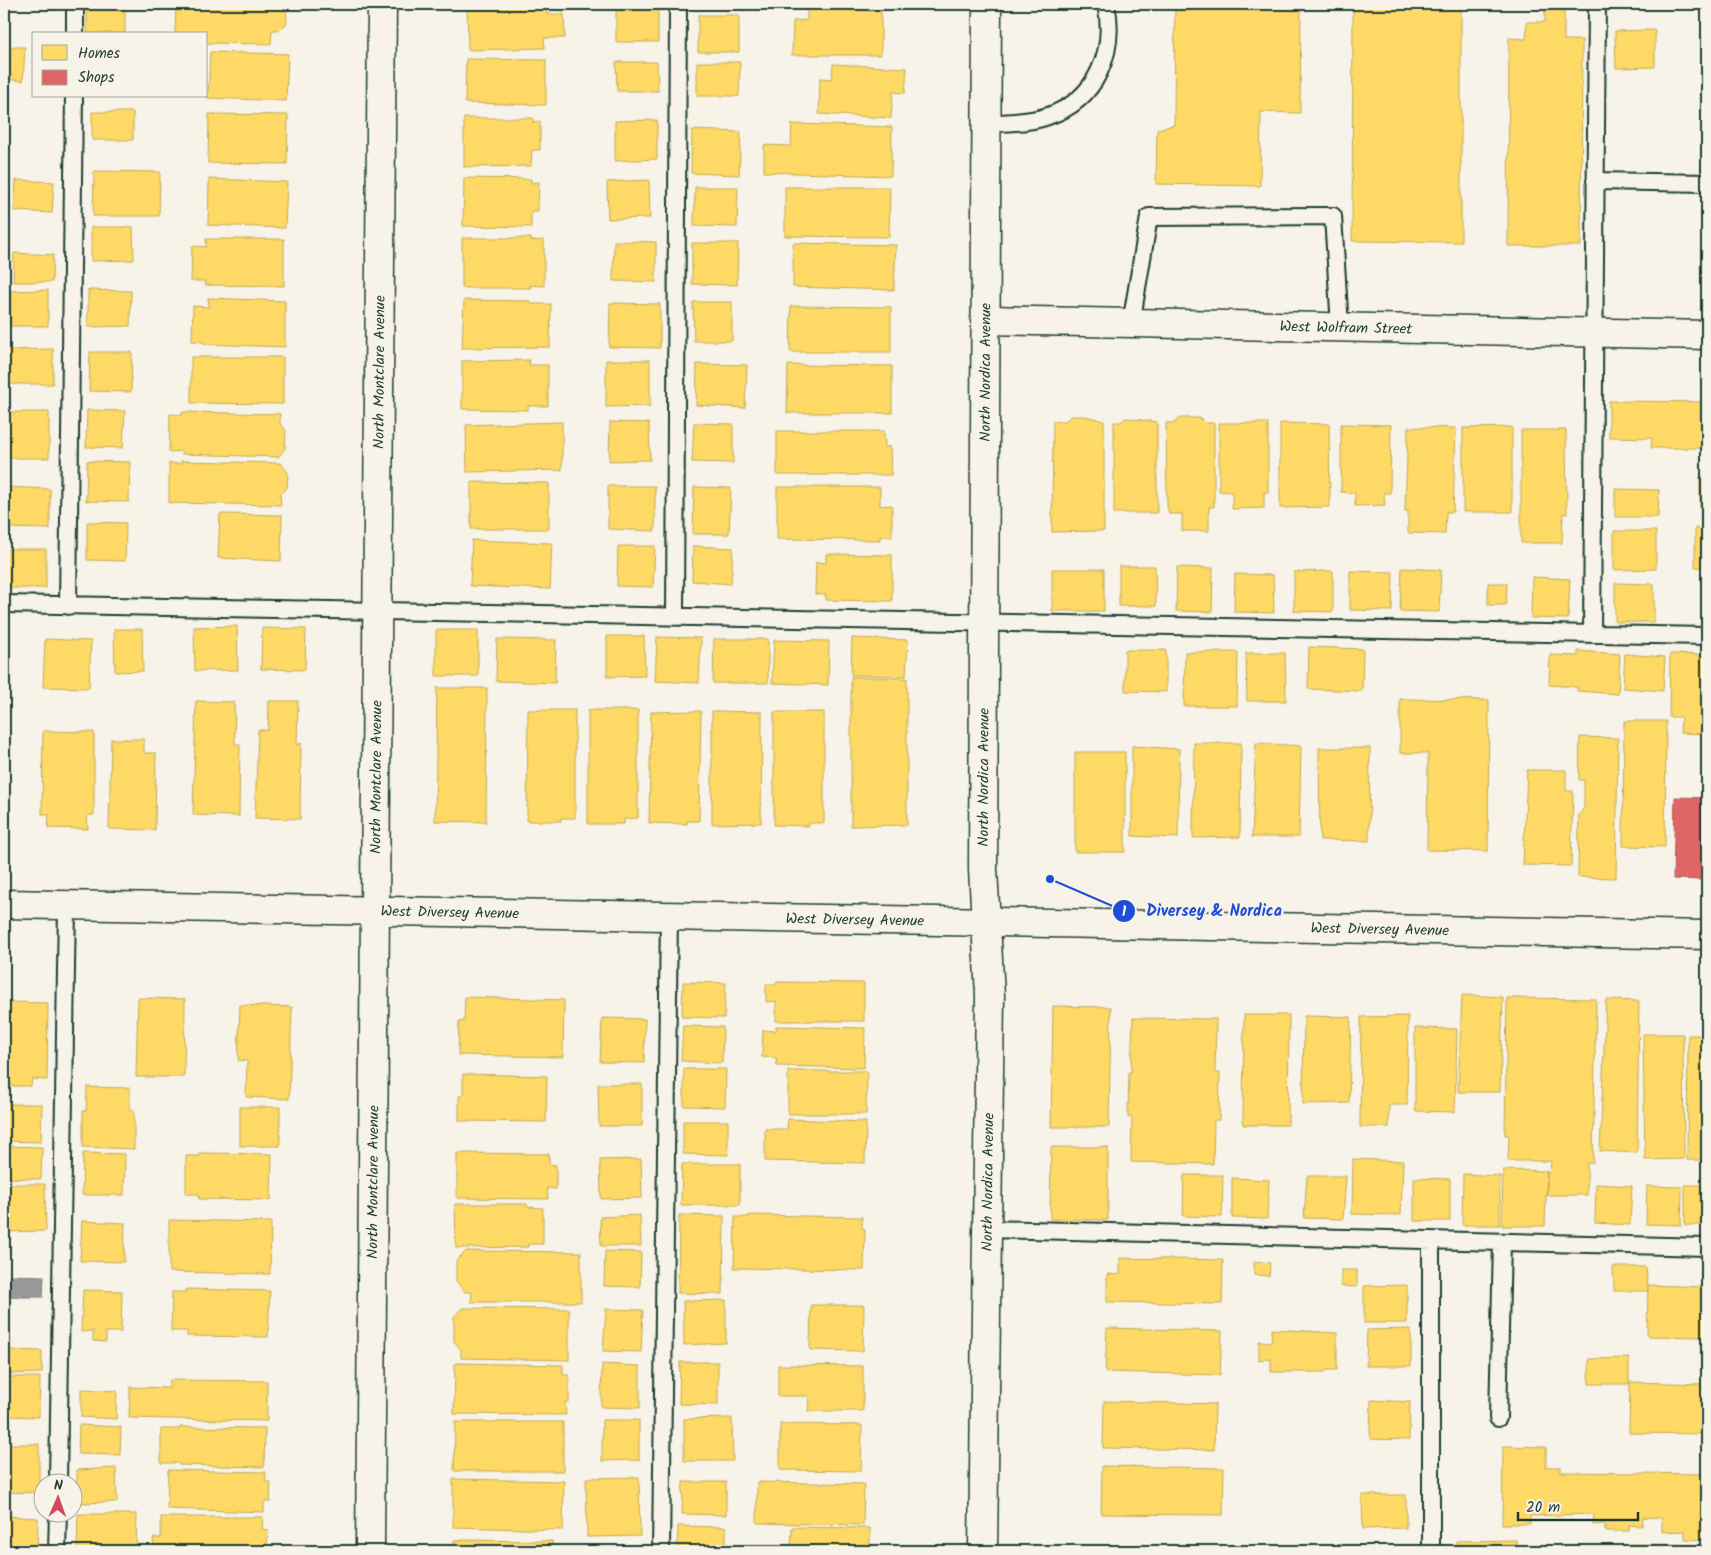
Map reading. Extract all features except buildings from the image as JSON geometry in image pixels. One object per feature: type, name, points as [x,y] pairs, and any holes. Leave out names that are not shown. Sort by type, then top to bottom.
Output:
[{"type":"street","name":"North Montclare Avenue","points":[[370,1551],[382,4]]},
{"type":"street","name":"North Nordica Avenue","points":[[983,1551],[990,996],[982,869],[987,4]]},
{"type":"street","name":"West Wolfram Street","points":[[985,320],[1707,335]]},
{"type":"street","name":"West Diversey Avenue","points":[[4,904],[1707,935]]},
{"type":"lane","points":[[74,32],[75,4]]},
{"type":"lane","points":[[675,617],[678,4]]},
{"type":"lane","points":[[986,124],[1048,116],[1068,106],[1091,86],[1102,70],[1107,45],[1110,22],[1106,4]]},
{"type":"lane","points":[[1592,634],[1597,4]]},
{"type":"lane","points":[[68,606],[74,98]]},
{"type":"lane","points":[[1596,181],[1707,183]]},
{"type":"lane","points":[[1131,324],[1149,217],[1333,216],[1340,328]]},
{"type":"lane","points":[[4,604],[1707,636]]},
{"type":"lane","points":[[58,1472],[67,906]]},
{"type":"lane","points":[[661,1551],[669,916]]},
{"type":"lane","points":[[987,1229],[1707,1247]]},
{"type":"lane","points":[[1430,1551],[1431,1240]]},
{"type":"lane","points":[[1498,1418],[1502,1242]]},
{"type":"lane","points":[[57,1551],[58,1522]]},
{"type":"place","name":"Diversey & Nordica","points":[[1050,879]]}]
